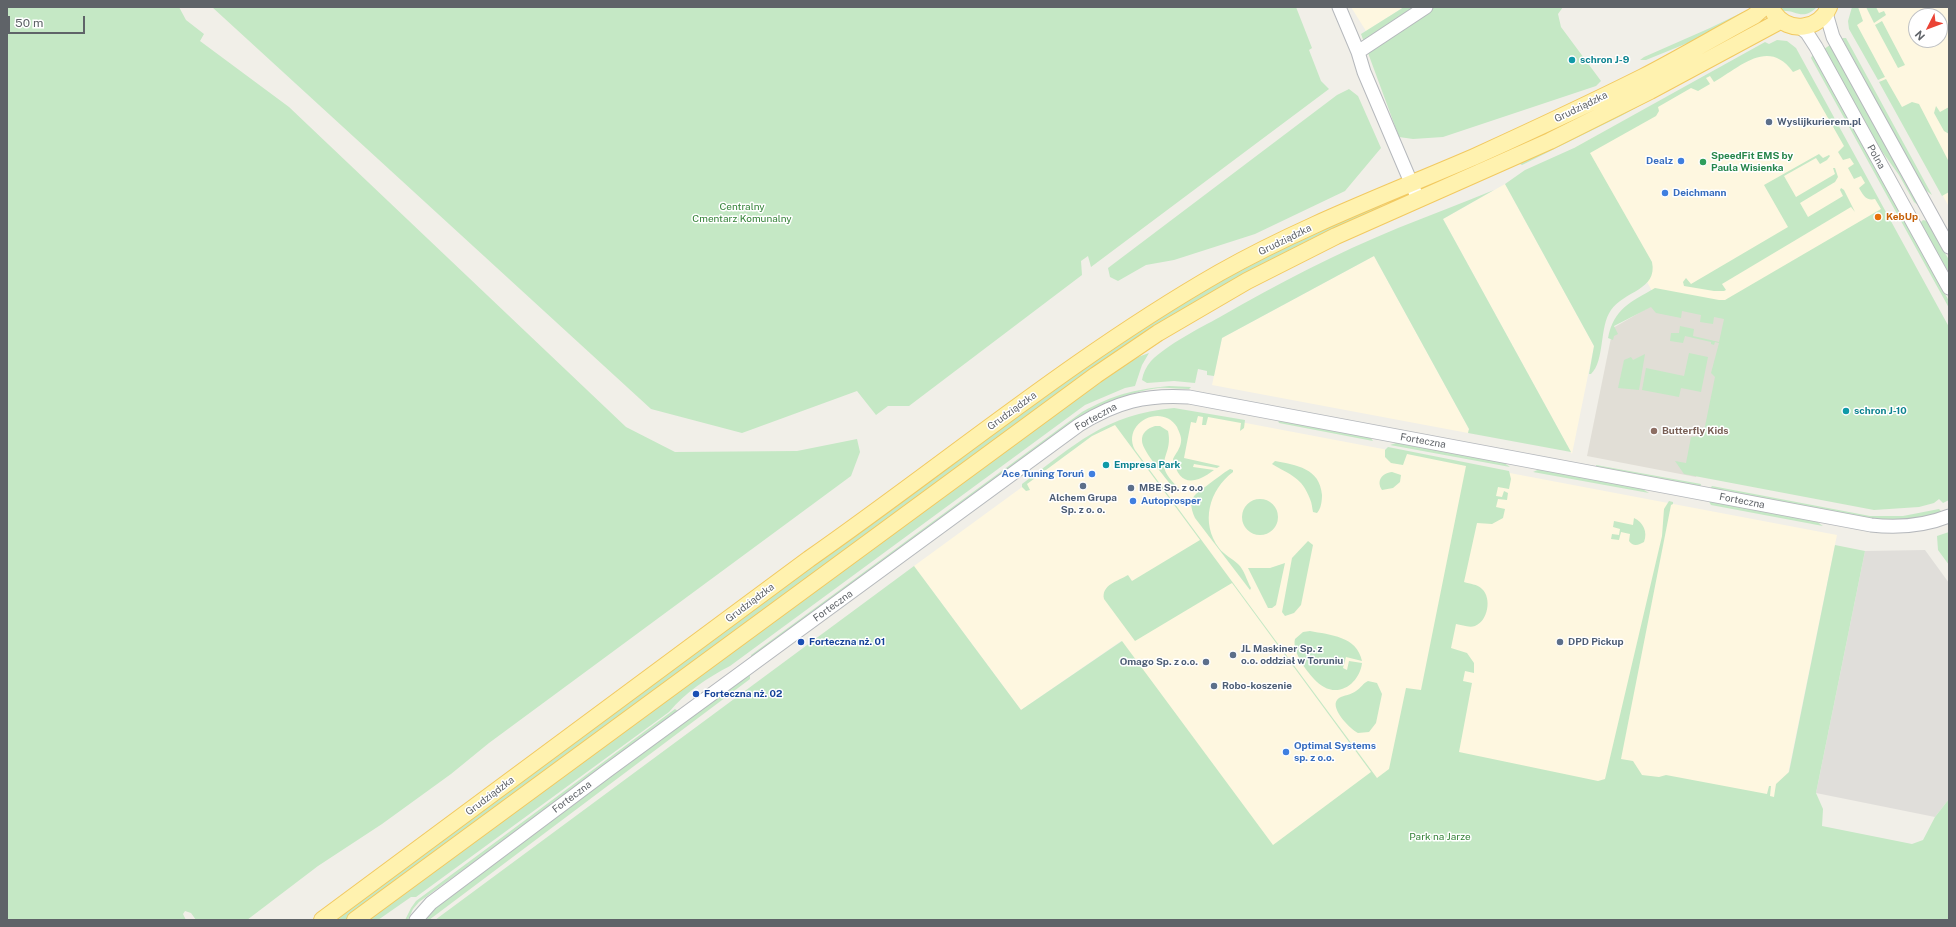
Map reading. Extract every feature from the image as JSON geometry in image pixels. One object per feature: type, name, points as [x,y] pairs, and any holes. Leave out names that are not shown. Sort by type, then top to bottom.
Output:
[{"type":"main road","name":"Grudziądzka","points":[[322,920],[808,559],[885,506],[1078,363],[1150,313],[1251,256],[1324,221],[1550,123],[1639,79],[1754,16],[1764,7]]},
{"type":"main road","points":[[1771,7],[1780,21],[1787,25],[1801,28],[1810,26],[1819,21],[1827,10]]},
{"type":"main road","name":"Grudziądzka","points":[[355,920],[1064,398],[1131,351],[1181,319],[1247,281],[1336,236],[1550,141],[1650,91],[1780,21]]},
{"type":"street","points":[[1339,7],[1358,52],[1364,72],[1418,199]]},
{"type":"street","points":[[1358,52],[1426,7]]},
{"type":"street","name":"Polna","points":[[1827,10],[1833,37],[1949,247]]},
{"type":"street","name":"Polna","points":[[1801,28],[1814,43],[1949,288]]},
{"type":"street","name":"Forteczna","points":[[416,920],[431,903],[1079,425],[1104,411],[1131,400],[1172,395],[1196,398],[1871,525],[1888,527],[1917,525],[1949,516]]},
{"type":"shaded area","points":[[1351,7],[1404,7],[1366,31]]},
{"type":"shaded area","points":[[1855,7],[1949,7],[1949,207],[1851,26]]},
{"type":"shaded area","points":[[1765,44],[1795,53],[1889,221],[1732,316],[1658,302],[1574,148]]},
{"type":"shaded area","points":[[1505,184],[1594,346],[1572,454],[1443,219]]},
{"type":"shaded area","points":[[1374,256],[1469,429],[1468,433],[1212,385],[1222,338]]},
{"type":"shaded area","points":[[1658,302],[1732,316],[1696,477],[1587,456],[1613,328]]},
{"type":"shaded area","points":[[1193,413],[1837,535],[1779,818],[1278,853],[1121,641],[1021,710],[914,566],[1092,436],[1115,424],[1154,414]]},
{"type":"shaded area","points":[[1925,550],[1949,583],[1949,799],[1935,817],[1816,793],[1865,551]]},
{"type":"green space","points":[[7,7],[179,7],[186,20],[204,34],[200,41],[289,107],[626,427],[675,452],[797,451],[857,439],[860,452],[851,476],[489,743],[451,774],[382,824],[318,866],[247,920],[196,920],[191,913],[185,911],[183,914],[186,920],[7,920]]},
{"type":"green space","name":"Centralny Cmentarz Komunalny","points":[[212,7],[1296,7],[1312,48],[1309,50],[1321,81],[1329,89],[1091,267],[1088,256],[1081,261],[1082,275],[909,406],[888,406],[876,415],[857,391],[742,433],[651,409]]},
{"type":"green space","points":[[1404,7],[1563,7],[1558,14],[1561,27],[1601,81],[1596,86],[1443,137],[1413,139],[1399,137],[1361,34]]},
{"type":"green space","points":[[1779,7],[1817,7],[1807,14],[1799,14],[1780,11]]},
{"type":"green space","points":[[1852,7],[1858,7],[1863,21],[1857,25],[1885,77],[1878,80],[1849,29],[1848,21]]},
{"type":"green space","points":[[1866,7],[1876,7],[1879,13],[1884,11],[1886,15],[1874,23]]},
{"type":"green space","points":[[1745,12],[1717,31],[1646,60],[1640,60],[1644,57]]},
{"type":"green space","points":[[1882,21],[1905,65],[1898,68],[1875,25]]},
{"type":"green space","points":[[1842,38],[1846,38],[1932,195],[1924,189]]},
{"type":"green space","points":[[1760,40],[1621,116],[1522,165],[1516,162]]},
{"type":"green space","points":[[1777,40],[1787,41],[1796,48],[1949,327],[1949,500],[1943,503],[1939,499],[1934,503],[1919,507],[1874,510],[1684,474],[1675,461],[1686,463],[1691,437],[1703,436],[1715,377],[1711,373],[1719,343],[1715,342],[1714,345],[1711,344],[1711,342],[1685,336],[1683,343],[1670,341],[1671,333],[1679,333],[1680,326],[1694,329],[1693,336],[1719,342],[1724,319],[1714,317],[1713,324],[1700,322],[1701,315],[1682,311],[1681,318],[1656,313],[1651,307],[1614,326],[1618,334],[1614,336],[1613,340],[1608,338],[1614,320],[1619,313],[1631,302],[1655,288],[1725,300],[1881,209],[1875,199],[1867,198],[1860,191],[1859,188],[1865,183],[1861,176],[1854,179],[1848,168],[1854,164],[1850,158],[1843,160],[1838,152],[1844,146],[1800,69],[1793,72],[1784,62],[1774,57],[1765,56],[1755,58],[1745,63],[1714,82],[1710,76],[1706,78],[1710,84],[1698,91],[1691,88],[1658,107],[1659,111],[1656,116],[1590,153],[1652,262],[1650,279],[1639,289],[1617,304],[1607,317],[1598,361],[1591,374],[1589,374],[1594,346],[1505,184],[1525,170],[1574,148],[1765,42],[1769,44]]},
{"type":"green space","points":[[1830,45],[1919,206],[1914,202],[1899,175],[1873,139],[1824,49]]},
{"type":"green space","points":[[1813,54],[1949,301],[1949,308],[1811,58]]},
{"type":"green space","points":[[1886,79],[1902,107],[1912,102],[1919,104],[1949,162],[1949,192],[1942,196],[1879,82]]},
{"type":"green space","points":[[1349,89],[1358,96],[1381,148],[1345,191],[1255,234],[1174,260],[1146,265],[1118,281],[1110,277],[1108,268],[1337,95]]},
{"type":"green space","points":[[1936,106],[1940,112],[1949,107],[1949,134],[1944,131],[1934,113]]},
{"type":"green space","points":[[1819,154],[1823,158],[1829,155],[1830,156],[1827,160],[1820,164],[1816,158],[1784,176],[1796,197],[1835,174],[1833,168],[1835,168],[1838,177],[1835,182],[1800,203],[1808,217],[1843,196],[1840,190],[1841,188],[1844,190],[1855,212],[1851,207],[1722,284],[1726,290],[1724,291],[1714,291],[1684,286],[1683,282],[1686,278],[1691,284],[1788,227],[1764,185]]},
{"type":"green space","points":[[1494,190],[1443,219],[1571,452],[1468,433],[1469,429],[1374,256],[1222,338],[1214,376],[1207,375],[1207,371],[1198,369],[1195,383],[1174,381],[1147,383],[1142,380],[1149,363],[1166,349],[1193,332],[1263,293],[1330,258],[1410,223]]},
{"type":"green space","points":[[1379,205],[1381,207],[1378,210],[1317,236],[1237,278],[1149,331],[346,920],[331,920],[983,439],[1154,319],[1254,262],[1361,211]]},
{"type":"green space","points":[[1923,220],[1927,221],[1949,260],[1949,272],[1920,223]]},
{"type":"green space","points":[[1149,353],[1142,365],[1135,386],[1125,388],[1085,405],[730,666],[697,686],[682,698],[669,712],[416,897],[411,897],[378,920],[366,920],[1127,361]]},
{"type":"green space","points":[[1689,353],[1708,357],[1701,392],[1681,388],[1679,397],[1642,390],[1646,368],[1684,376]]},
{"type":"green space","points":[[1645,354],[1639,390],[1618,388],[1624,360],[1631,357],[1633,360]]},
{"type":"green space","points":[[1169,386],[1191,387],[1189,389],[1158,388],[1140,391],[1090,411],[752,658],[751,655],[1082,412],[1104,401],[1134,391]]},
{"type":"green space","name":"Park na Jarze","points":[[1174,408],[1245,420],[1244,428],[1240,431],[1241,423],[1208,417],[1206,425],[1202,425],[1203,417],[1198,416],[1196,423],[1191,422],[1184,458],[1220,466],[1217,468],[1194,464],[1193,467],[1214,470],[1207,475],[1194,480],[1183,478],[1176,468],[1173,459],[1180,447],[1181,438],[1177,427],[1170,420],[1162,416],[1153,416],[1145,419],[1133,432],[1132,441],[1135,450],[1377,778],[1389,769],[1406,688],[1421,690],[1466,466],[1407,454],[1403,465],[1391,463],[1385,457],[1385,450],[1388,447],[1509,471],[1511,479],[1509,489],[1498,487],[1496,496],[1502,497],[1504,491],[1508,493],[1507,500],[1498,499],[1496,507],[1505,509],[1503,518],[1492,524],[1477,523],[1464,582],[1478,586],[1485,593],[1488,603],[1486,614],[1479,623],[1473,627],[1456,624],[1451,648],[1467,653],[1474,663],[1474,673],[1465,671],[1463,681],[1472,683],[1459,752],[1598,781],[1605,779],[1662,536],[1664,509],[1669,501],[1673,502],[1673,504],[1671,505],[1621,759],[1633,761],[1642,775],[1659,777],[1666,775],[1767,794],[1769,786],[1771,786],[1770,796],[1774,797],[1776,784],[1789,772],[1835,545],[1865,551],[1816,793],[1823,809],[1822,826],[1912,844],[1923,840],[1935,817],[1949,799],[1949,920],[435,920],[914,566],[1021,710],[1122,641],[1273,845],[1371,772],[1232,583],[1135,641],[1104,599],[1105,590],[1111,584],[1128,575],[1132,581],[1200,540],[1115,425],[1092,436],[1027,484],[1030,490],[1026,491],[1022,487],[1022,484],[1075,444],[1110,424],[1150,411]]},
{"type":"green space","points":[[1277,418],[1370,437],[1373,441],[1279,423]]},
{"type":"green space","points":[[1155,426],[1160,426],[1168,431],[1169,440],[1164,465],[1166,472],[1171,480],[1180,489],[1180,492],[1176,491],[1162,474],[1143,446],[1142,438],[1144,433]]},
{"type":"green space","points":[[1399,442],[1503,462],[1510,467],[1390,445]]},
{"type":"green space","points":[[1275,461],[1306,469],[1317,479],[1322,495],[1320,507],[1317,513],[1313,512],[1311,501],[1307,492],[1299,481],[1295,477],[1272,464]]},
{"type":"green space","points":[[1596,465],[1701,484],[1700,488],[1596,468]]},
{"type":"green space","points":[[1542,468],[1641,488],[1649,493],[1533,472]]},
{"type":"green space","points":[[1230,469],[1233,470],[1233,472],[1225,479],[1213,497],[1210,507],[1210,528],[1213,538],[1219,548],[1242,569],[1251,588],[1250,590],[1195,518],[1191,505],[1193,497],[1196,494]]},
{"type":"green space","points":[[1392,472],[1401,475],[1400,482],[1393,488],[1382,490],[1380,487],[1381,478],[1385,474]]},
{"type":"green space","points":[[1712,486],[1870,516],[1903,516],[1939,509],[1942,512],[1912,519],[1880,520],[1709,490]]},
{"type":"green space","points":[[1264,499],[1273,504],[1277,510],[1277,524],[1273,530],[1264,535],[1256,535],[1247,530],[1243,524],[1242,513],[1247,504],[1253,500]]},
{"type":"green space","points":[[1708,500],[1816,521],[1823,526],[1711,505]]},
{"type":"green space","points":[[1634,518],[1640,522],[1644,528],[1644,542],[1634,545],[1629,541],[1630,534],[1621,532],[1619,540],[1611,539],[1612,534],[1619,535],[1620,529],[1613,527],[1614,521],[1633,525]]},
{"type":"green space","points":[[1949,532],[1949,565],[1938,550],[1937,536]]},
{"type":"green space","points":[[1308,541],[1313,545],[1301,605],[1294,613],[1285,616],[1282,612],[1292,558]]},
{"type":"green space","points":[[1285,563],[1276,605],[1272,608],[1268,608],[1248,568],[1270,568]]},
{"type":"green space","points":[[1310,631],[1342,638],[1355,646],[1362,661],[1346,657],[1343,668],[1347,670],[1349,661],[1362,663],[1361,670],[1349,686],[1343,689],[1331,690],[1319,684],[1308,673],[1296,651],[1295,639],[1303,632]]},
{"type":"green space","points":[[750,673],[750,679],[429,920],[424,920],[440,903]]},
{"type":"green space","points":[[1368,681],[1377,683],[1382,694],[1376,723],[1369,732],[1358,733],[1354,731],[1341,717],[1336,706],[1336,702],[1339,698],[1354,692]]},
{"type":"green space","points":[[675,709],[678,711],[672,718],[419,902],[413,909],[408,920],[405,920],[416,901]]},
{"type":"place","name":"schron J-9","points":[[1572,60]]},
{"type":"place","name":"Wyslijkurierem.pl","points":[[1769,122]]},
{"type":"place","name":"Dealz","points":[[1681,161]]},
{"type":"place","name":"SpeedFit EMS by Paula Wisienka","points":[[1703,162]]},
{"type":"place","name":"Deichmann","points":[[1665,193]]},
{"type":"place","name":"KebUp","points":[[1878,217]]},
{"type":"place","name":"schron J-10","points":[[1846,411]]},
{"type":"place","name":"Butterfly Kids","points":[[1654,431]]},
{"type":"place","name":"Empresa Park","points":[[1106,465]]},
{"type":"place","name":"Ace Tuning Toruń","points":[[1092,474]]},
{"type":"place","name":"Alchem Grupa Sp. z o. o.","points":[[1083,486]]},
{"type":"place","name":"MBE Sp. z o.o","points":[[1131,488]]},
{"type":"place","name":"Autoprosper","points":[[1133,501]]},
{"type":"place","name":"Forteczna nż. 01","points":[[801,642]]},
{"type":"place","name":"DPD Pickup","points":[[1560,642]]},
{"type":"place","name":"JL Maskiner Sp. z o.o. oddział w Toruniu","points":[[1233,655]]},
{"type":"place","name":"Omago Sp. z o.o.","points":[[1206,662]]},
{"type":"place","name":"Robo-koszenie","points":[[1214,686]]},
{"type":"place","name":"Forteczna nż. 02","points":[[696,694]]},
{"type":"place","name":"Optimal Systems sp. z o.o.","points":[[1286,752]]}]
